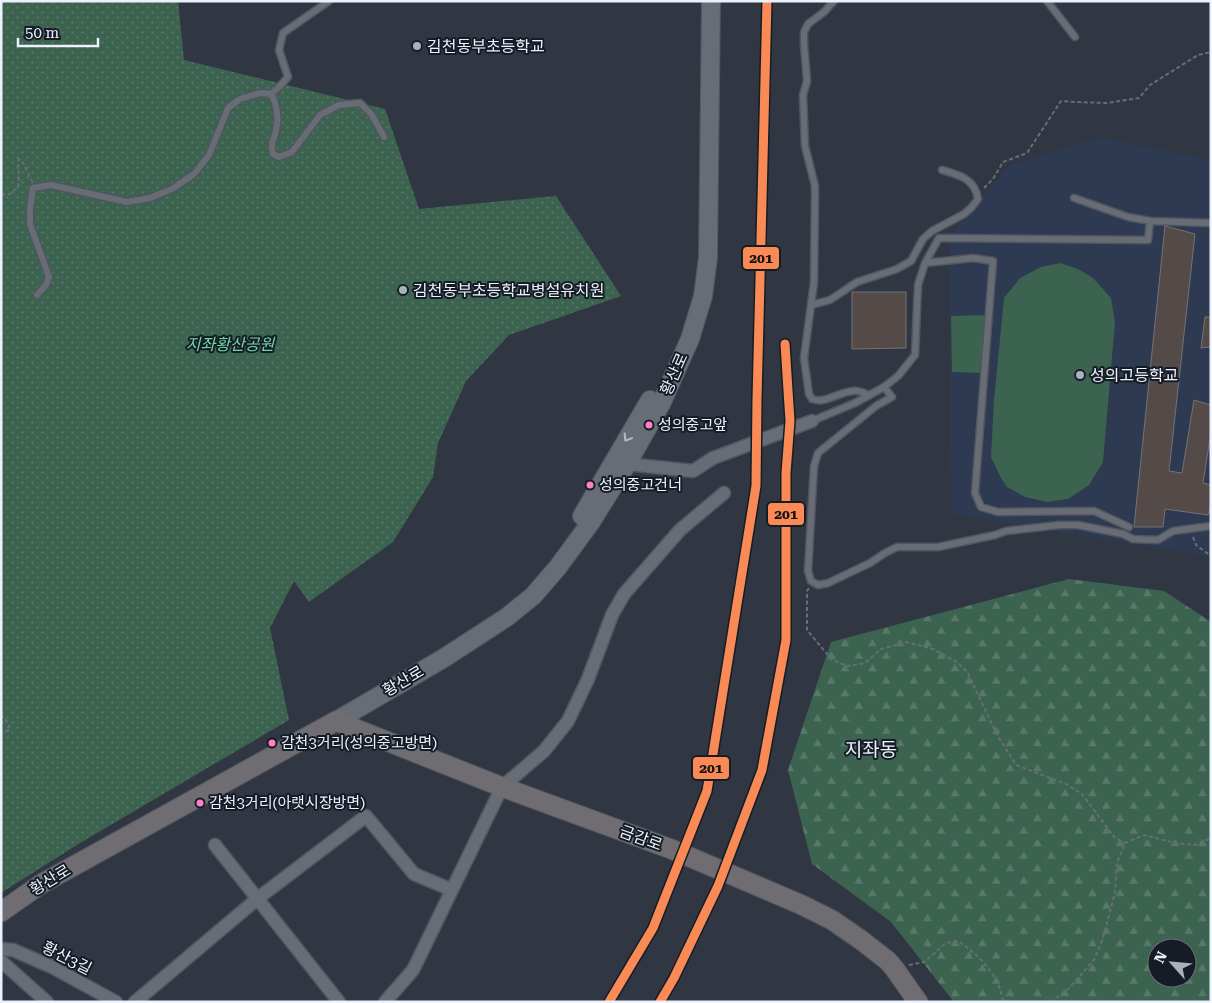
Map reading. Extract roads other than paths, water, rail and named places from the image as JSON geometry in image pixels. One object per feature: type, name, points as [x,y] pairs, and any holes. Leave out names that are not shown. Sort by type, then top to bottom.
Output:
[{"type":"main road","name":"금감로","points":[[336,721],[671,849],[832,920],[861,940],[894,968],[918,1002]]},
{"type":"main road","name":"황산로","points":[[1,912],[41,884],[336,721]]},
{"type":"street","name":"황산로","points":[[336,721],[438,649],[499,609],[524,589],[581,517],[652,397],[680,332],[691,294],[696,258],[699,1]]},
{"type":"street","name":"황산로","points":[[336,721],[451,653],[507,617],[533,596],[591,522],[662,402],[690,339],[703,296],[708,258],[711,1]]},
{"type":"street","points":[[627,464],[693,471],[713,458],[812,421]]},
{"type":"street","points":[[385,1002],[413,970],[502,786],[544,751],[568,721],[588,679],[612,615],[624,594],[680,530],[724,493]]},
{"type":"street","points":[[135,1002],[257,899],[366,816],[414,874],[452,890]]},
{"type":"street","points":[[214,845],[339,1002]]},
{"type":"street","name":"황산3길","points":[[1,948],[12,950],[52,967],[116,1002]]},
{"type":"street","points":[[1,961],[47,1002]]},
{"type":"lane","points":[[37,295],[46,285],[49,277],[30,224],[33,188],[51,185],[127,202],[150,198],[172,189],[194,174],[209,155],[228,108],[240,99],[260,93],[271,94],[288,77],[279,50],[283,33],[329,1]]},
{"type":"lane","points":[[834,1],[824,12],[808,24],[804,32],[807,81],[803,95],[805,146],[815,186],[815,268],[804,358],[809,394],[812,399],[824,400],[852,391],[869,395]]},
{"type":"lane","points":[[1047,1],[1075,37]]},
{"type":"lane","points":[[271,94],[276,104],[277,129],[271,145],[273,154],[279,157],[292,152],[320,115],[339,104],[360,103],[372,115],[384,137]]},
{"type":"lane","points":[[811,305],[830,300],[857,282],[897,269],[912,261],[923,239],[932,231],[964,214],[971,208],[978,199],[973,185],[960,175],[942,170]]},
{"type":"lane","points":[[1074,198],[1128,217],[1150,221],[1211,223]]},
{"type":"lane","points":[[812,421],[855,403],[884,387],[898,376],[915,355],[918,285],[925,264],[939,238],[1148,240],[1150,221]]},
{"type":"lane","points":[[925,264],[973,258],[993,261],[975,492],[981,507],[998,512],[1094,511],[1129,527]]},
{"type":"lane","points":[[884,387],[892,397],[876,406],[818,453],[814,466],[808,571],[812,581],[818,585],[828,583],[870,563],[897,547],[938,547],[996,535],[1006,531],[1059,525],[1078,525],[1122,534],[1133,539],[1158,540],[1173,532],[1211,526]]},
{"type":"place","name":"김천동부초등학교","points":[[417,46]]},
{"type":"place","name":"김천동부초등학교병설유치원","points":[[403,290]]},
{"type":"place","name":"성의고등학교","points":[[1080,375]]},
{"type":"place","name":"성의중고앞","points":[[649,425]]},
{"type":"place","name":"성의중고건너","points":[[590,485]]},
{"type":"place","name":"감천3거리(성의중고방면)","points":[[272,743]]},
{"type":"place","name":"감천3거리(아랫시장방면)","points":[[200,803]]},
{"type":"district","name":"지좌동","points":[[871,749]]},
{"type":"park label","name":"지좌황산공원","points":[[230,344]]}]
